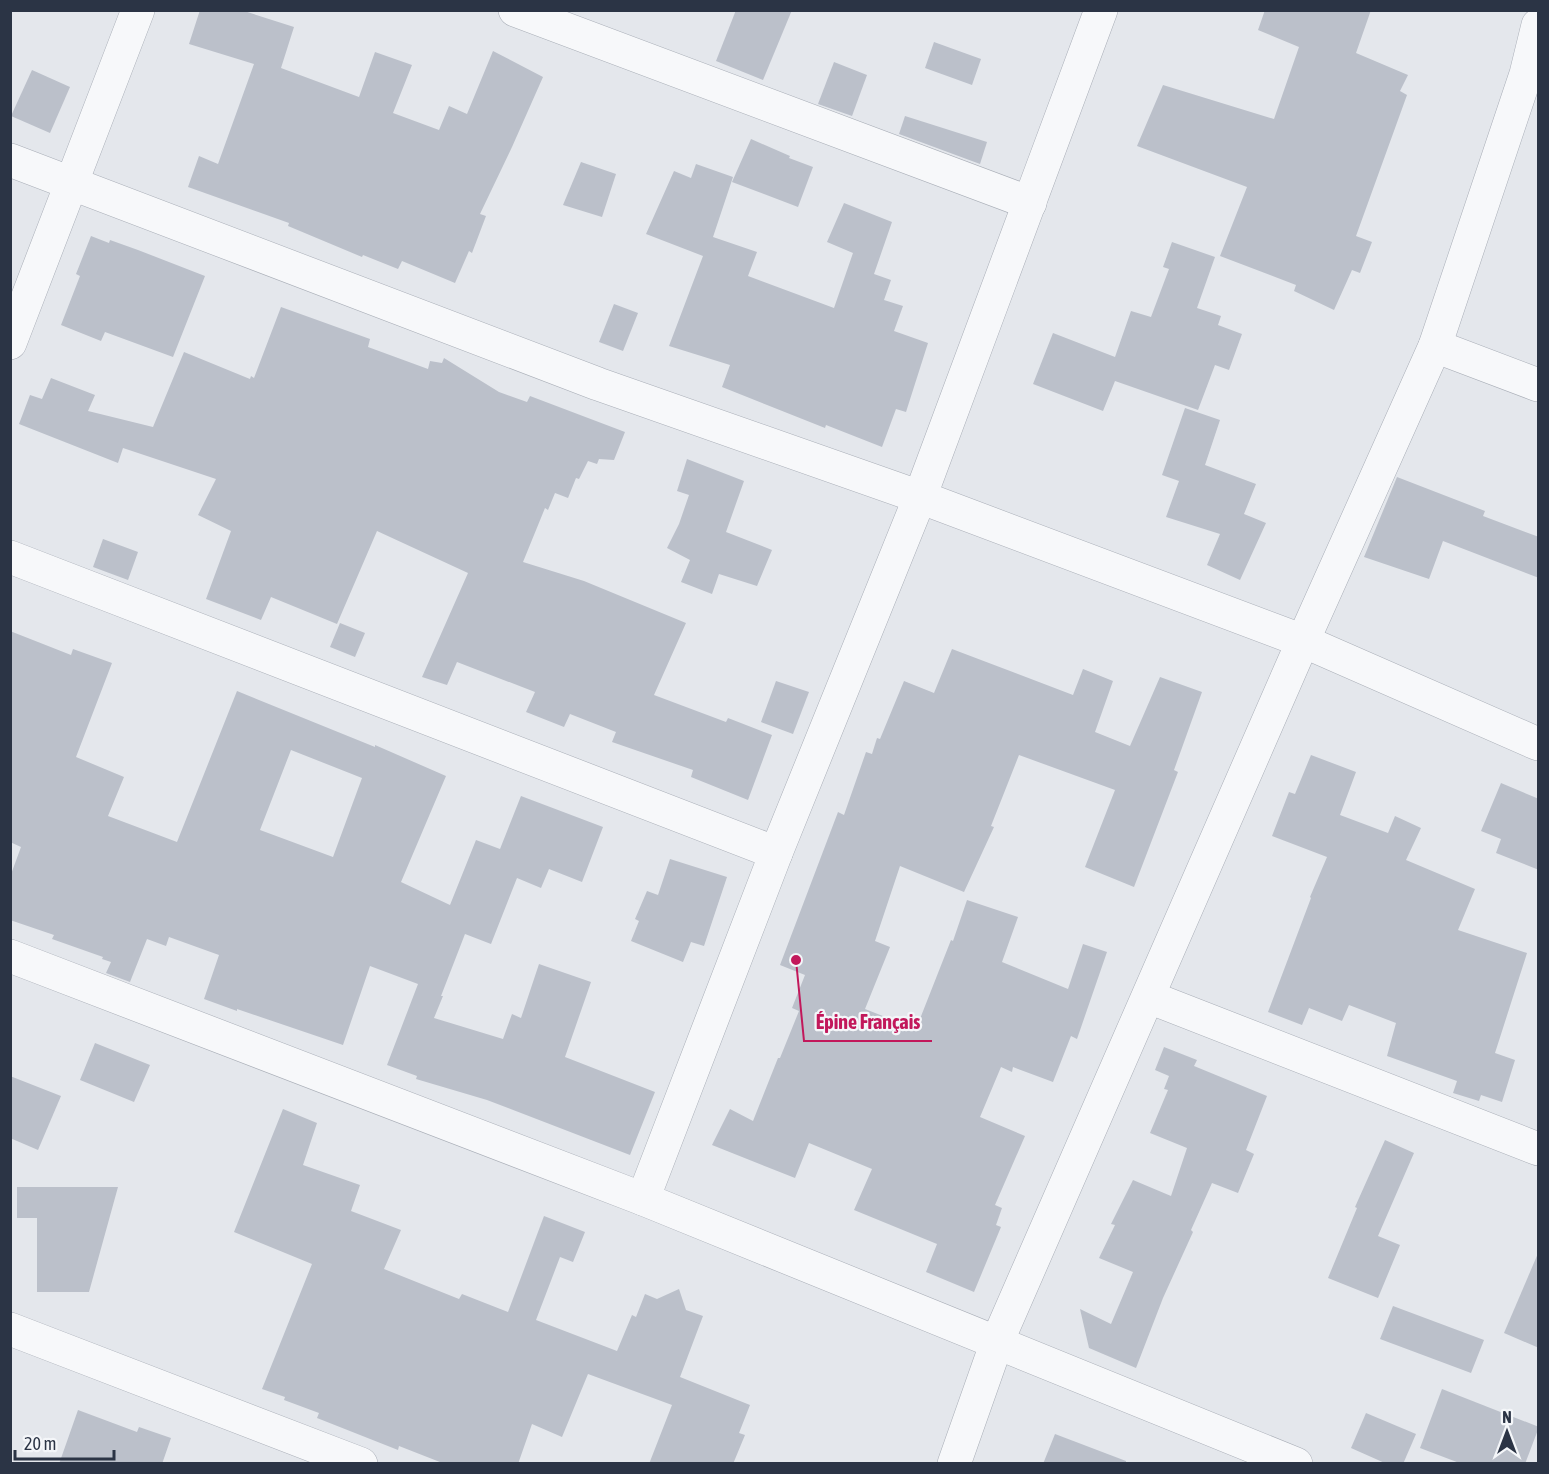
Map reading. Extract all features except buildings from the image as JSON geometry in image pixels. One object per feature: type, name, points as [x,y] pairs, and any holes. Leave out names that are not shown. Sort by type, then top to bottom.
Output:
[{"type":"street","points":[[10,343],[138,10]]},
{"type":"street","points":[[515,10],[1030,203]]},
{"type":"street","points":[[644,1199],[776,852],[920,497],[1101,10]]},
{"type":"street","points":[[954,1464],[997,1342],[1303,641],[1435,346],[1526,74],[1539,25]]},
{"type":"street","points":[[10,160],[598,384],[920,497],[1303,641],[1539,744]]},
{"type":"street","points":[[1435,346],[1539,386]]},
{"type":"street","points":[[10,557],[776,852]]},
{"type":"street","points":[[10,956],[644,1199],[1296,1464]]},
{"type":"street","points":[[1149,997],[1539,1149]]},
{"type":"street","points":[[10,1329],[361,1464]]},
{"type":"place","name":"Épine Français","points":[[796,960]]}]
